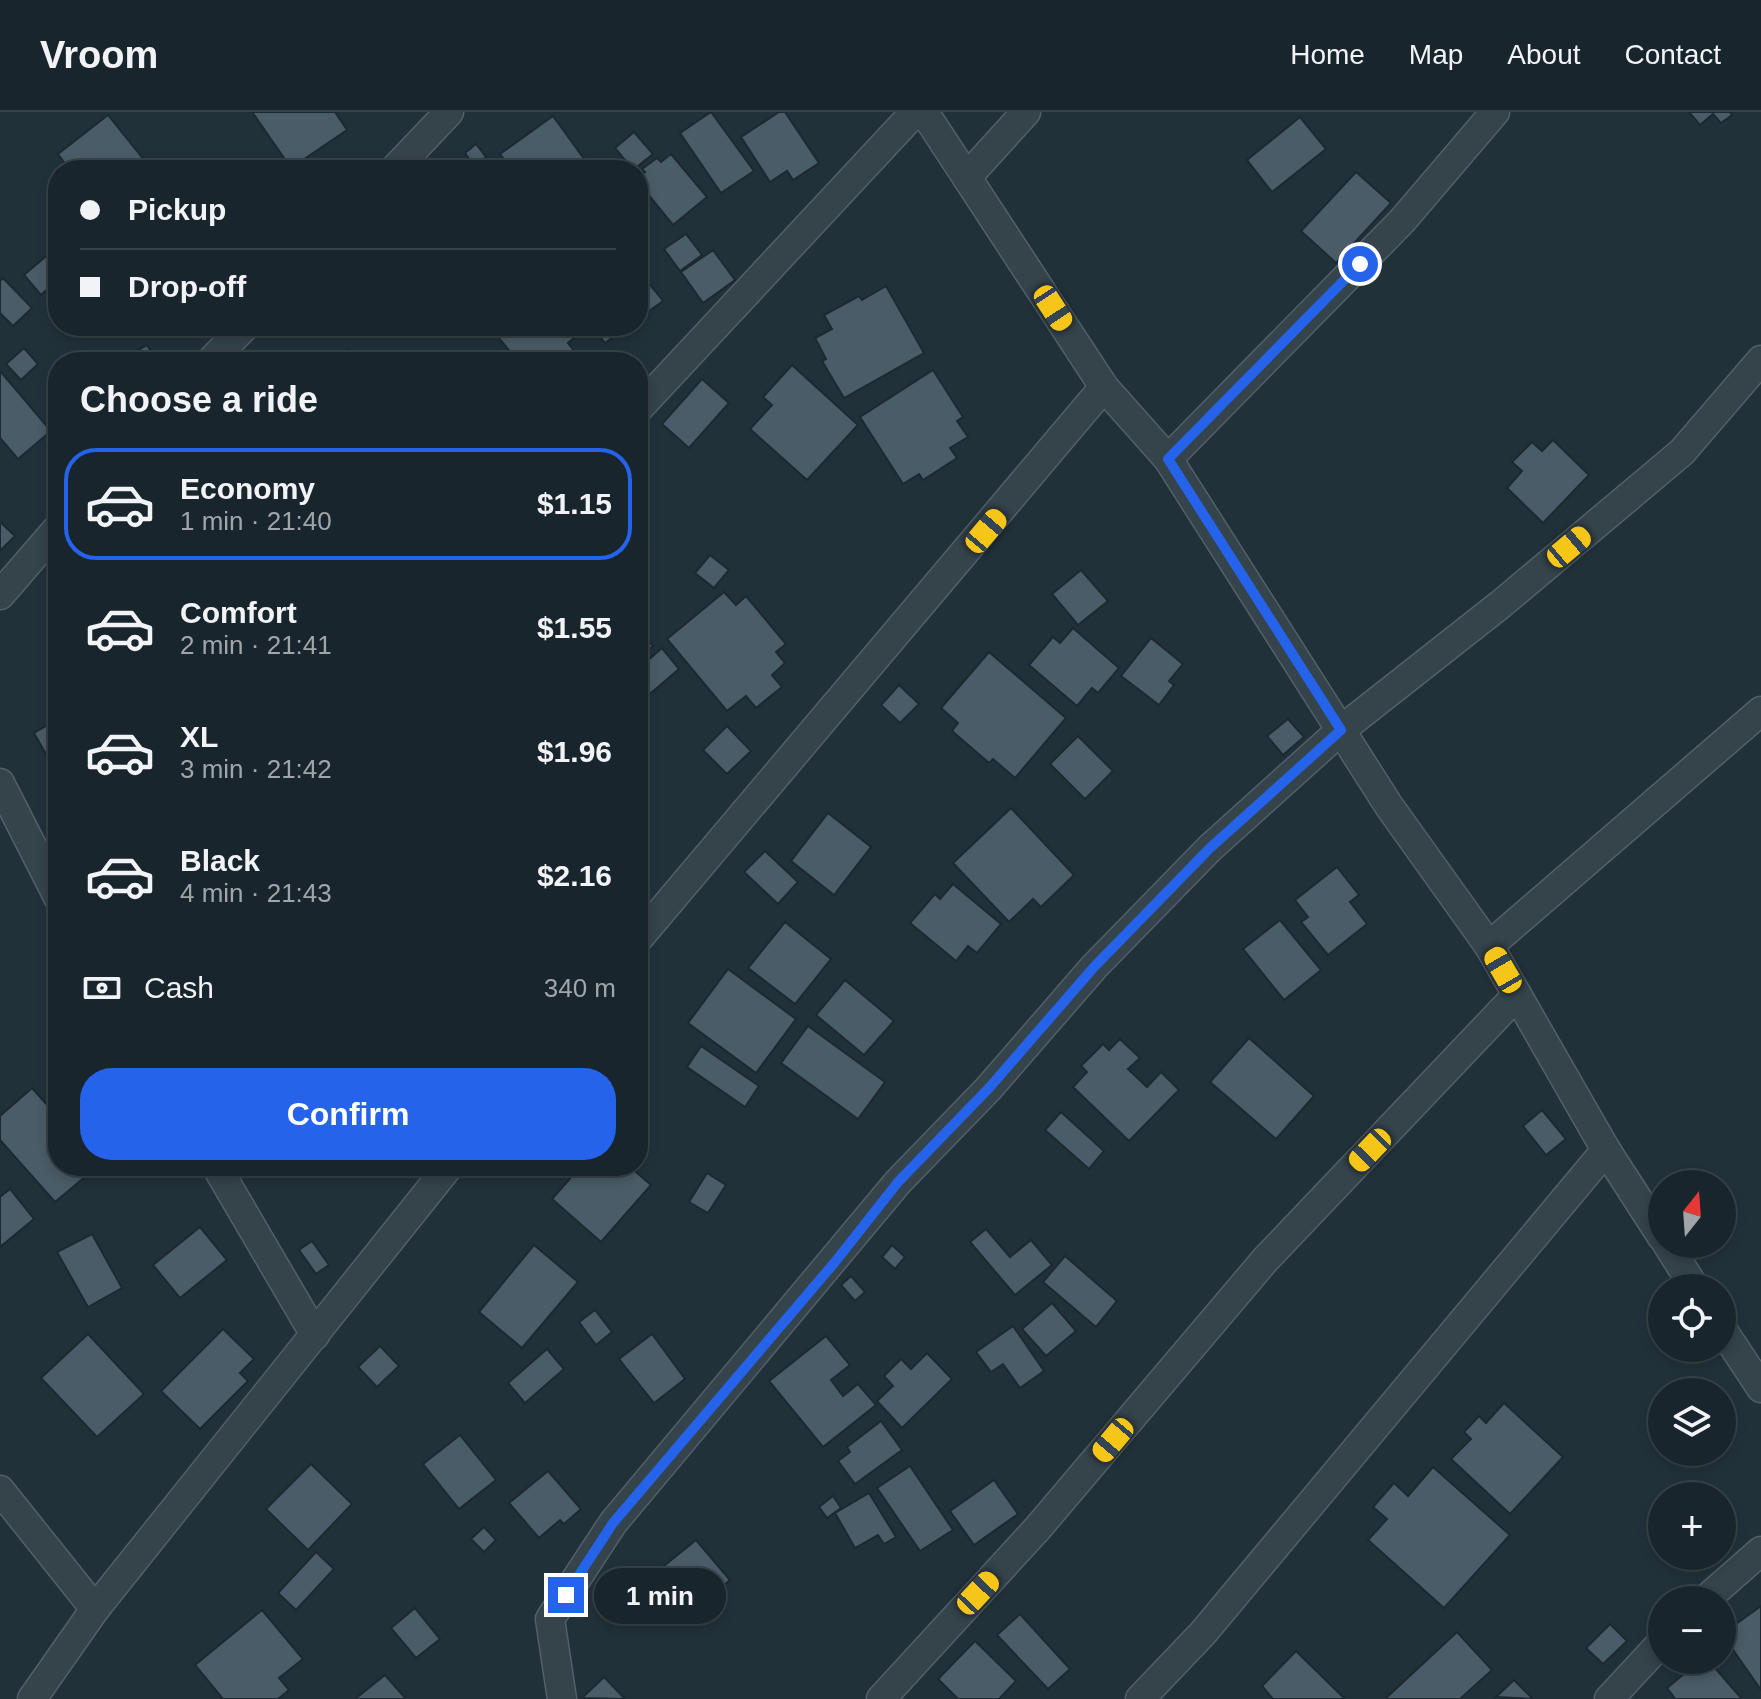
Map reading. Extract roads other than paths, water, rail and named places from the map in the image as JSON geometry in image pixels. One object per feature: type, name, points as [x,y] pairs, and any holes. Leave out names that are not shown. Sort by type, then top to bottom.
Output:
[{"type":"street","points":[[403,160],[449,112]]},
{"type":"street","points":[[648,398],[915,112]]},
{"type":"street","points":[[924,112],[1104,387],[1168,459],[1389,806],[1489,946],[1606,1150],[1648,1215]]},
{"type":"street","points":[[967,177],[1026,112]]},
{"type":"street","points":[[1168,459],[1402,221],[1495,112]]},
{"type":"street","points":[[220,352],[235,336]]},
{"type":"street","points":[[562,1699],[550,1619],[613,1523],[835,1262],[898,1182],[989,1088],[1094,967],[1210,848],[1341,730],[1501,604],[1682,452],[1761,360]]},
{"type":"street","points":[[648,927],[1104,387]]},
{"type":"street","points":[[0,595],[48,540]]},
{"type":"street","points":[[1489,946],[1761,711]]},
{"type":"street","points":[[0,783],[48,877]]},
{"type":"street","points":[[881,1699],[1037,1529],[1265,1260],[1517,995]]},
{"type":"street","points":[[1140,1699],[1203,1633],[1606,1150]]},
{"type":"street","points":[[222,1176],[315,1335]]},
{"type":"street","points":[[32,1699],[95,1609],[441,1176]]},
{"type":"street","points":[[1736,1350],[1761,1388]]},
{"type":"street","points":[[0,1490],[95,1609]]},
{"type":"street","points":[[1721,1586],[1761,1551]]},
{"type":"street","points":[[1609,1699],[1648,1657]]}]
